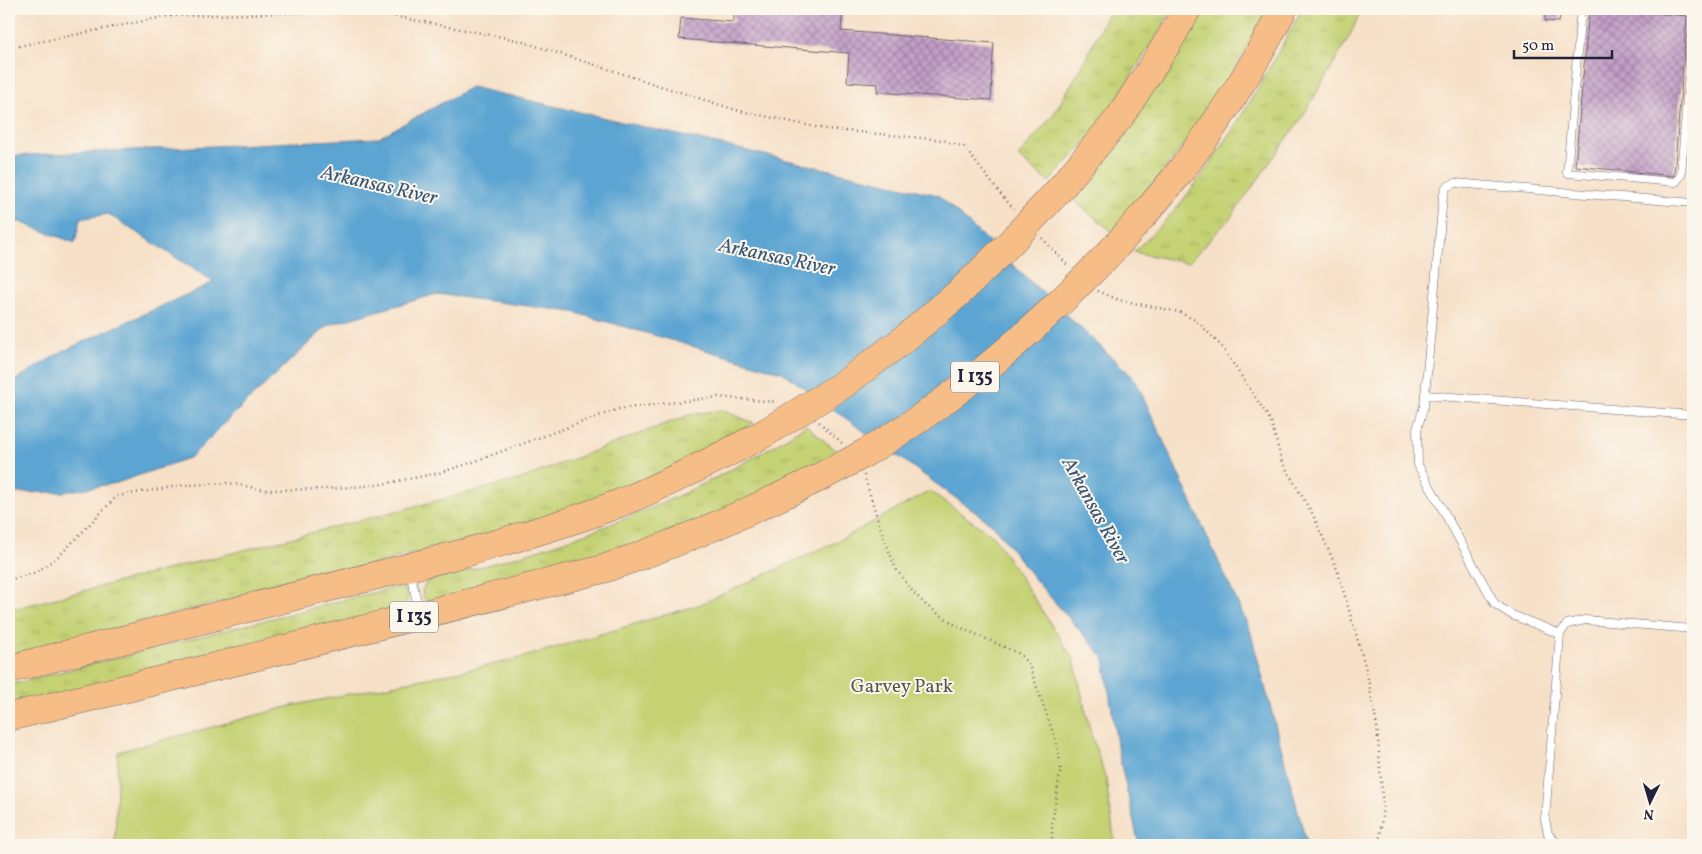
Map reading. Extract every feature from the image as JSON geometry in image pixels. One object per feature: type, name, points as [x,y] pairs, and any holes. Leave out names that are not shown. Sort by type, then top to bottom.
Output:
[{"type":"highway","points":[[9,669],[409,567],[543,530],[655,488],[765,433],[844,384],[910,334],[959,293],[1009,244],[1059,190],[1120,117],[1187,9]]},
{"type":"highway","name":"I 135","points":[[9,717],[603,569],[661,549],[753,510],[859,457],[964,386],[1070,294],[1120,242],[1175,178],[1209,132],[1284,9]]},
{"type":"lane","points":[[1581,9],[1567,173],[1676,182],[1681,174],[1693,24]]},
{"type":"lane","points":[[1671,9],[1693,11]]},
{"type":"lane","points":[[1560,634],[1512,615],[1495,604],[1418,465],[1417,429],[1424,406],[1443,197],[1446,187],[1455,183],[1693,203]]},
{"type":"lane","points":[[1425,395],[1693,415]]},
{"type":"lane","points":[[409,567],[420,616]]},
{"type":"lane","points":[[1559,845],[1548,834],[1545,819],[1560,634],[1567,624],[1585,620],[1693,630]]},
{"type":"path","points":[[9,48],[168,16],[367,11],[516,40],[736,110],[825,129],[943,140],[964,147],[1016,211]]},
{"type":"path","points":[[1042,238],[1075,271]]},
{"type":"path","points":[[1097,290],[1119,300],[1179,312],[1197,321],[1222,346],[1271,421],[1282,462],[1312,513],[1337,569],[1366,669],[1377,726],[1383,798],[1379,845]]},
{"type":"green space","points":[[1110,9],[1173,9],[1099,127],[1049,182],[1018,157],[1053,115],[1081,68]]},
{"type":"green space","points":[[1201,9],[1269,9],[1209,112],[1115,234],[1072,199],[1093,175],[1169,67]]},
{"type":"green space","points":[[1302,9],[1362,9],[1349,37],[1303,116],[1231,217],[1188,263],[1134,252],[1174,211],[1210,164],[1258,87]]},
{"type":"green space","points":[[721,410],[754,423],[705,453],[599,499],[489,535],[9,655],[9,610],[518,480],[689,415]]},
{"type":"green space","points":[[806,425],[840,454],[686,530],[620,555],[427,602],[423,597],[422,590],[427,581],[537,550],[603,527],[663,503],[751,459]]},
{"type":"green space","name":"Garvey Park","points":[[930,491],[994,537],[1074,660],[1091,734],[1106,779],[1114,838],[1113,845],[115,845],[118,752],[291,706],[510,661],[699,605],[836,542]]},
{"type":"green space","points":[[395,587],[403,588],[408,595],[406,606],[9,710],[9,685]]},
{"type":"water","name":"Arkansas River","points":[[471,87],[938,195],[1135,379],[1250,630],[1307,845],[1139,845],[1118,751],[1104,658],[1037,582],[993,525],[782,372],[573,312],[437,294],[328,325],[191,457],[117,483],[64,492],[9,493],[9,384],[61,352],[214,282],[108,214],[80,219],[75,243],[20,222],[9,224],[9,156],[378,138]]},
{"type":"building","points":[[734,9],[843,9],[841,31],[994,43],[991,100],[877,92],[878,84],[847,82],[849,53],[679,39],[681,18],[734,22]]},
{"type":"building","points":[[1546,9],[1561,9],[1559,22],[1545,21]]},
{"type":"building","points":[[1589,9],[1687,16],[1674,176],[1575,166]]}]
